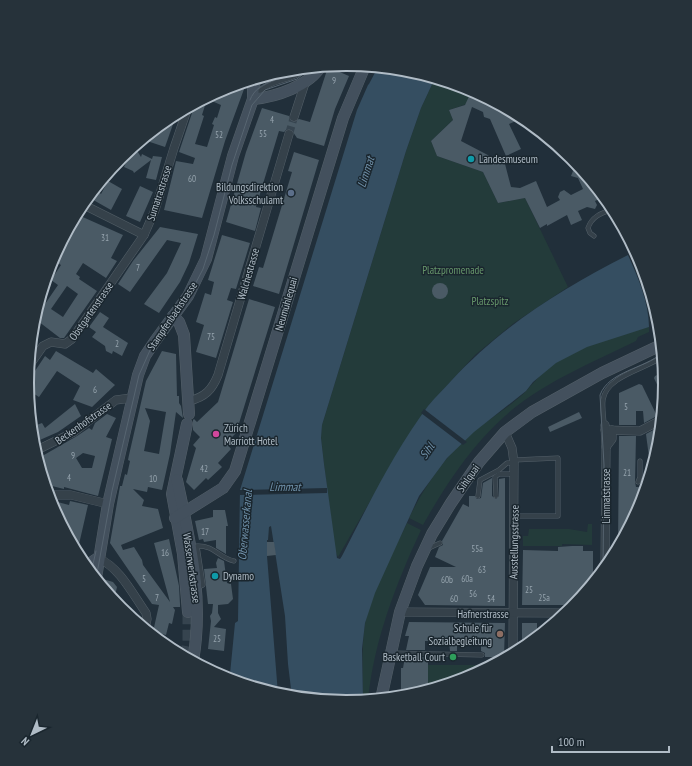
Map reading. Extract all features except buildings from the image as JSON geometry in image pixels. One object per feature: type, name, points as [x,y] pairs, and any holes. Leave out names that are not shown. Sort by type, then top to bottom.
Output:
[{"type":"street","name":"Neumühlequai","points":[[180,515],[223,488],[235,471],[343,118],[363,72]]},
{"type":"street","points":[[253,99],[264,98],[305,83],[316,73]]},
{"type":"street","points":[[294,117],[305,83]]},
{"type":"street","name":"Stampfenbachstrasse","points":[[97,571],[108,504],[131,398],[145,356],[191,290],[206,258],[231,161],[253,99],[255,85]]},
{"type":"street","name":"Sumatrastrasse","points":[[89,207],[144,235],[160,198],[170,159],[185,116]]},
{"type":"street","name":"Walchestrasse","points":[[189,401],[205,395],[213,386],[218,375],[289,134]]},
{"type":"street","name":"Obstgartenstrasse","points":[[36,357],[43,346],[51,342],[65,344],[72,339],[144,235]]},
{"type":"street","name":"Wasserwerkstrasse","points":[[173,316],[179,322],[184,335],[189,401],[188,419],[176,476],[188,612]]},
{"type":"street","name":"Sihlquai","points":[[382,692],[400,612],[424,550],[462,493],[479,462],[505,432],[541,407],[602,373],[656,348]]},
{"type":"street","name":"Beckenhofstrasse","points":[[41,449],[74,432],[116,400],[131,398]]},
{"type":"street","points":[[607,429],[639,431],[655,423]]},
{"type":"street","name":"Limmatstrasse","points":[[605,556],[606,447],[612,440],[607,429]]},
{"type":"street","name":"Ausstellungsstrasse","points":[[505,432],[512,448],[514,462],[514,645]]},
{"type":"street","points":[[55,495],[72,495],[108,504]]},
{"type":"street","name":"Wasserwerkstrasse","points":[[180,515],[200,587],[198,624],[194,655]]},
{"type":"street","points":[[91,563],[98,558],[107,562],[117,571],[146,613],[147,623]]},
{"type":"street","name":"Hafnerstrasse","points":[[400,612],[557,613]]},
{"type":"lane","points":[[253,99],[266,86],[298,75]]},
{"type":"lane","points":[[594,236],[590,233],[588,228],[590,221],[595,216],[606,212]]},
{"type":"lane","points":[[607,429],[603,398],[608,387],[617,380],[657,359]]},
{"type":"lane","points":[[478,496],[480,480],[499,470],[507,463],[558,458],[558,516],[514,516]]},
{"type":"lane","points":[[638,482],[640,477],[640,461]]},
{"type":"lane","points":[[496,496],[495,477],[499,474],[514,474]]},
{"type":"lane","points":[[424,550],[440,543]]},
{"type":"lane","points":[[200,587],[197,546],[206,545],[225,559],[234,561]]},
{"type":"lane","points":[[390,653],[404,655],[482,655]]},
{"type":"green space","name":"Platzpromenade","points":[[432,84],[470,97],[467,104],[449,110],[453,120],[431,141],[437,156],[483,172],[498,203],[525,198],[568,287],[514,323],[475,355],[429,405],[402,446],[338,557],[335,551],[324,464],[321,438],[322,425],[406,151],[421,108]]},
{"type":"green space","points":[[649,327],[649,332],[638,337],[636,341],[568,374],[519,404],[481,440],[470,453],[440,496],[423,525],[409,518],[429,482],[454,450],[474,431],[521,396],[551,366],[564,357],[587,346]]},
{"type":"green space","points":[[407,523],[421,530],[387,613],[375,656],[369,694],[363,694],[362,662],[365,624],[372,598]]},
{"type":"green space","points":[[588,524],[592,524],[592,545],[562,544],[562,546],[523,546],[523,536],[528,536],[529,529],[569,529],[587,532]]},
{"type":"green space","points":[[428,665],[479,665],[446,678],[428,684]]},
{"type":"water","name":"Limmat","points":[[375,73],[407,77],[432,84],[421,108],[406,151],[322,425],[321,438],[337,558],[340,559],[342,556],[393,460],[428,406],[470,361],[512,326],[556,295],[628,255],[645,299],[649,318],[649,327],[587,347],[556,363],[533,382],[526,391],[474,432],[447,458],[419,496],[375,593],[365,623],[362,649],[363,694],[326,694],[291,690],[285,616],[271,526],[269,527],[267,540],[267,556],[277,687],[230,672],[235,623],[238,621],[240,490],[357,110]]},
{"type":"pier","points":[[424,409],[467,442],[463,445],[421,413]]},
{"type":"pier","points":[[327,488],[327,493],[240,495],[240,490]]},
{"type":"tunnel","points":[[289,134],[294,117]]},
{"type":"tunnel","points":[[186,651],[188,642],[188,612]]},
{"type":"tram line","points":[[97,572],[112,491],[139,375],[151,348],[189,296],[203,269],[214,235],[232,165],[252,105],[265,90],[297,79],[303,74]]},
{"type":"tram line","points":[[250,100],[259,87],[277,79]]},
{"type":"tram line","points":[[603,559],[604,465],[600,395],[605,387],[619,375],[656,357]]},
{"type":"tram line","points":[[93,565],[96,551]]},
{"type":"place","name":"Landesmuseum","points":[[471,159]]},
{"type":"place","name":"Bildungsdirektion Volksschulamt","points":[[291,193]]},
{"type":"place","name":"Zürich Marriott Hotel","points":[[216,434]]},
{"type":"place","name":"Dynamo","points":[[215,576]]},
{"type":"place","name":"Schule für Sozialbegleitung","points":[[500,634]]},
{"type":"place","name":"Basketball Court","points":[[453,657]]},
{"type":"park label","name":"Platzspitz","points":[[490,301]]},
{"type":"water label","name":"Sihl","points":[[427,451]]},
{"type":"water label","name":"Oberwasserkanal","points":[[245,525]]}]
